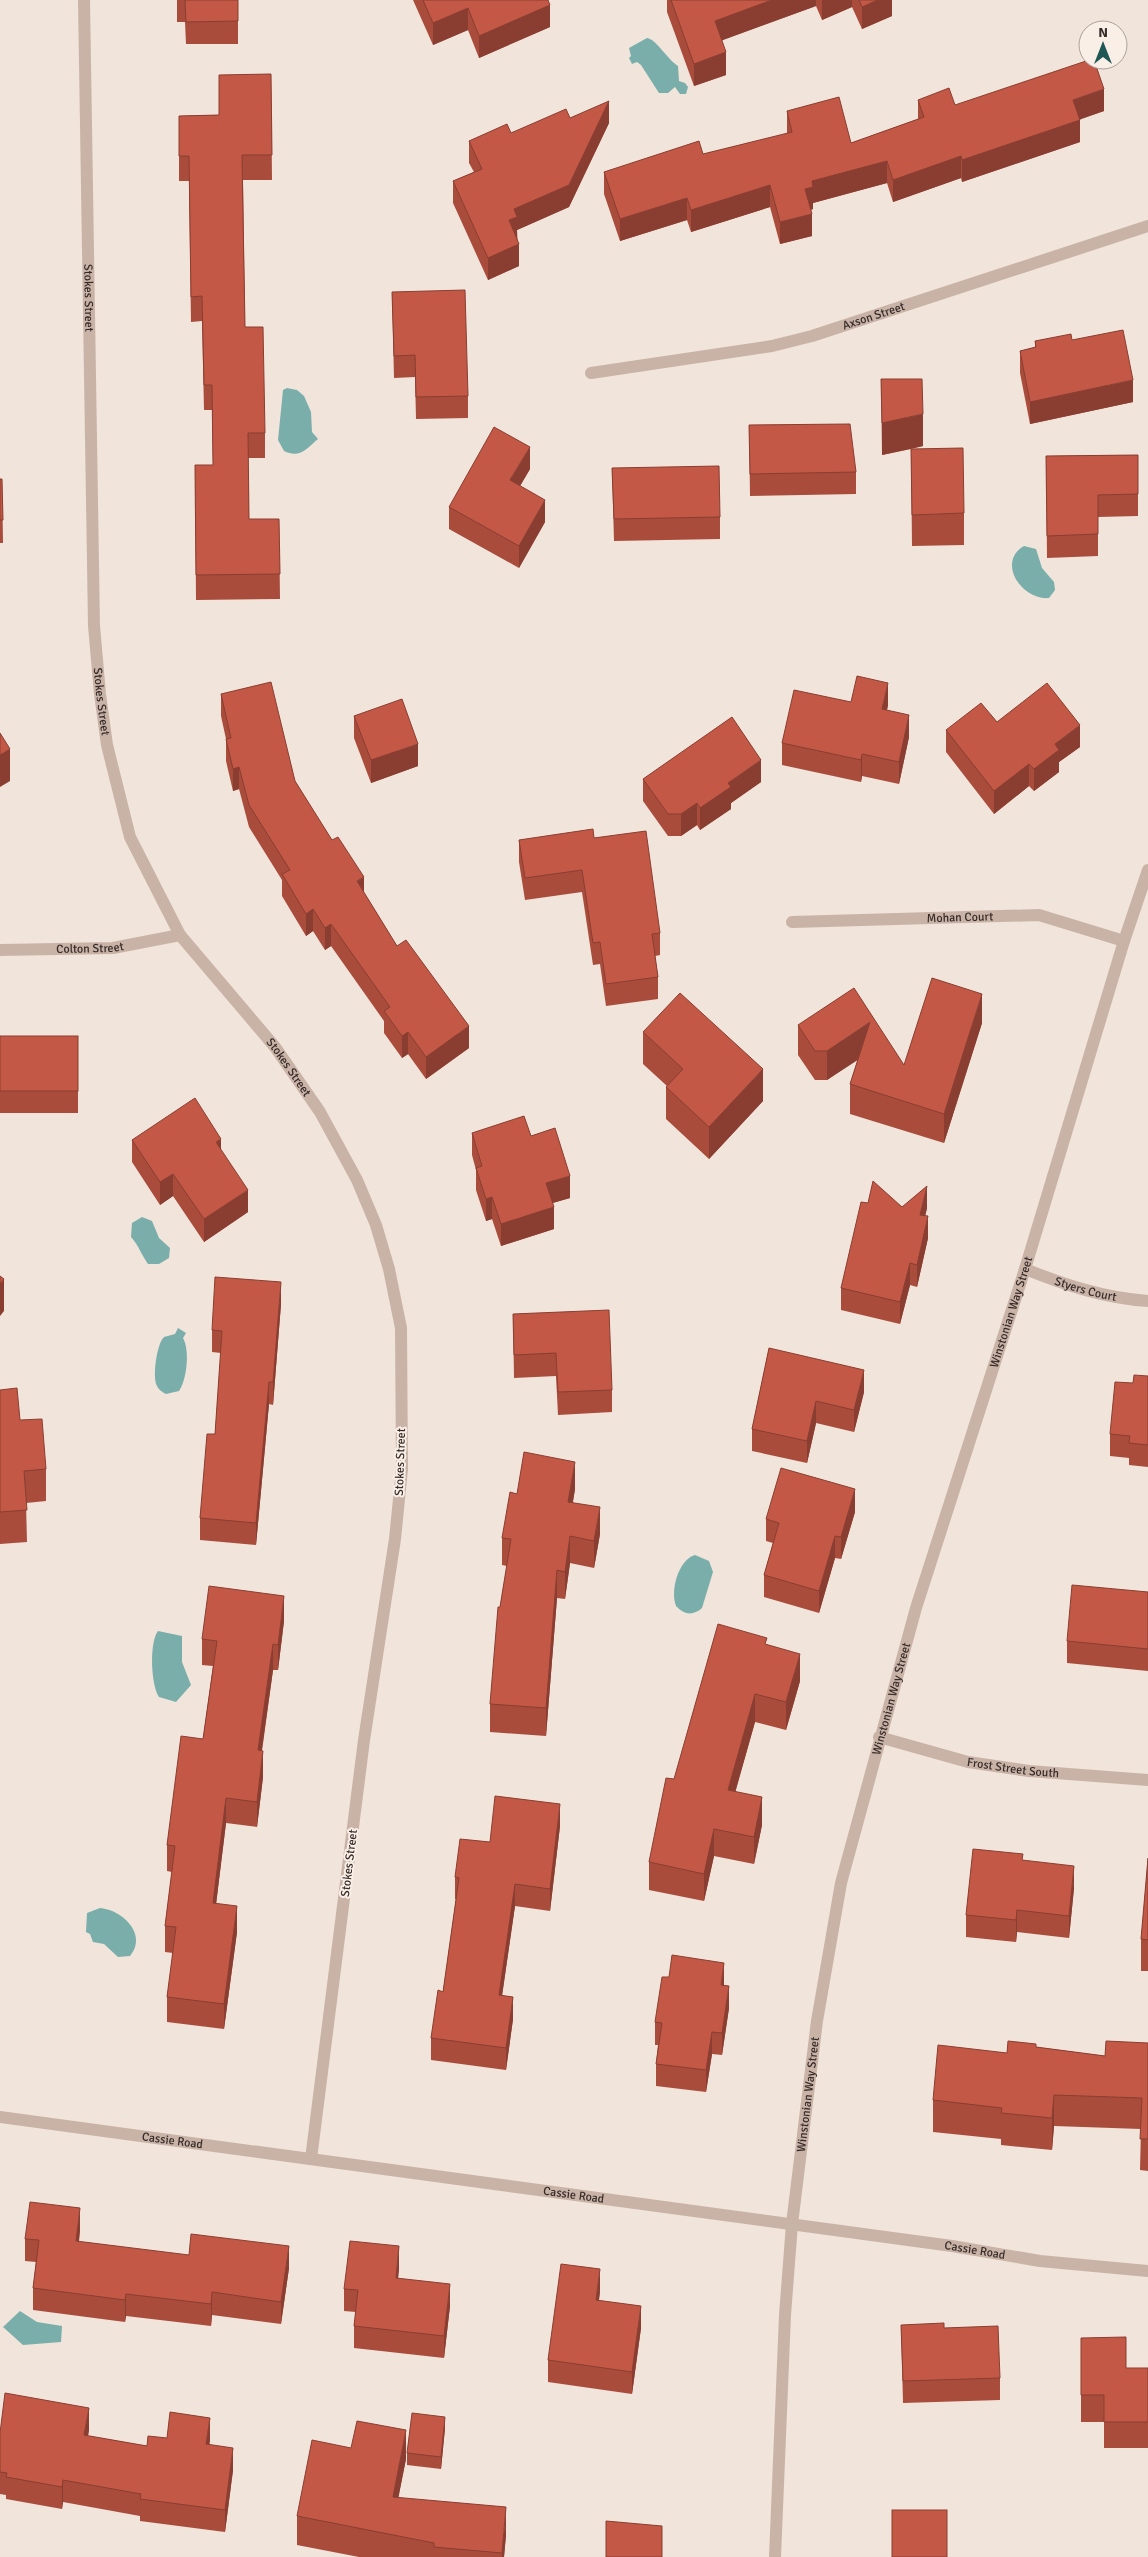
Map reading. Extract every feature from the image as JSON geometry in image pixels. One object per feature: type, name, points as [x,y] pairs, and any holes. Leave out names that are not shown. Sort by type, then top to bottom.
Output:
[{"type":"street","name":"Stokes Street","points":[[84,0],[94,626],[107,745],[130,837],[180,935],[275,1047],[320,1112],[357,1180],[376,1225],[389,1269],[400,1328],[402,1469],[395,1539],[364,1740],[311,2159]]},
{"type":"street","name":"Axson Street","points":[[591,373],[772,346],[812,336],[1148,226]]},
{"type":"street","name":"Winstonian Way Street","points":[[775,2557],[785,2315],[792,2224],[817,2021],[840,1892],[879,1737],[916,1608],[1025,1268],[1124,941],[1148,870]]},
{"type":"street","name":"Mohan Court","points":[[792,922],[1039,914],[1124,941]]},
{"type":"street","name":"Colton Street","points":[[0,950],[113,948],[180,935]]},
{"type":"street","name":"Styers Court","points":[[1025,1268],[1062,1283],[1099,1294],[1148,1301]]},
{"type":"street","name":"Frost Street South","points":[[879,1737],[968,1762],[1030,1771],[1148,1780]]},
{"type":"street","name":"Cassie Road","points":[[0,2117],[952,2246],[1040,2261],[1148,2271]]},
{"type":"water","points":[[647,38],[654,42],[678,66],[679,81],[685,83],[688,87],[686,94],[680,94],[675,87],[668,93],[659,93],[641,65],[637,62],[632,64],[629,58],[631,56],[629,48]]},
{"type":"water","points":[[287,388],[297,390],[304,396],[311,412],[312,432],[318,439],[307,449],[295,454],[284,451],[278,440],[283,390]]},
{"type":"water","points":[[1024,546],[1036,549],[1042,568],[1054,582],[1055,590],[1049,598],[1039,597],[1030,593],[1016,579],[1012,570],[1012,561],[1016,553]]},
{"type":"water","points":[[142,1217],[152,1221],[159,1238],[170,1248],[169,1258],[159,1264],[148,1264],[131,1237],[132,1223]]},
{"type":"water","points":[[178,1328],[186,1333],[183,1338],[187,1357],[186,1373],[179,1391],[166,1394],[157,1386],[155,1375],[156,1360],[161,1340],[164,1337],[175,1334]]},
{"type":"water","points":[[695,1555],[709,1561],[713,1572],[702,1608],[692,1613],[685,1613],[676,1606],[674,1600],[675,1585],[684,1563]]},
{"type":"water","points":[[158,1631],[182,1636],[182,1662],[191,1685],[176,1702],[159,1697],[156,1691],[152,1654]]},
{"type":"water","points":[[100,1908],[117,1913],[130,1925],[136,1940],[135,1948],[130,1956],[118,1957],[104,1944],[93,1942],[90,1934],[86,1932],[87,1913]]},
{"type":"water","points":[[20,2311],[37,2322],[62,2326],[61,2342],[23,2345],[3,2327]]},
{"type":"building","points":[[185,0],[238,0],[238,21],[186,22]]},
{"type":"building","points":[[423,0],[548,0],[550,5],[479,36],[468,8],[433,23]]},
{"type":"building","points":[[671,0],[772,0],[715,21],[726,52],[694,64]]},
{"type":"building","points":[[859,0],[878,0],[862,7]]},
{"type":"building","points":[[1078,64],[1078,70],[1097,70],[1104,89],[1073,100],[1080,120],[962,160],[961,156],[893,180],[887,161],[812,181],[813,187],[805,189],[812,214],[780,222],[770,185],[691,210],[687,198],[620,219],[604,172],[699,141],[703,154],[792,132],[787,111],[839,97],[851,143],[924,117],[918,100],[949,88],[955,105]]},
{"type":"building","points":[[271,74],[272,155],[242,155],[245,327],[263,327],[265,433],[248,433],[249,519],[279,519],[280,574],[196,575],[195,465],[213,465],[212,385],[204,385],[202,296],[191,297],[189,156],[179,156],[179,116],[219,115],[219,75]]},
{"type":"building","points":[[609,101],[569,185],[514,209],[517,217],[509,220],[519,244],[488,258],[453,181],[482,169],[469,141],[507,124],[511,133],[566,109],[570,118]]},
{"type":"building","points":[[465,290],[468,396],[416,397],[415,355],[394,356],[392,292]]},
{"type":"building","points":[[1123,330],[1133,380],[1030,402],[1020,351],[1036,347],[1035,341],[1071,334],[1072,340]]},
{"type":"building","points":[[881,379],[922,379],[923,414],[882,423]]},
{"type":"building","points":[[850,424],[856,472],[750,474],[749,425]]},
{"type":"building","points":[[494,427],[530,447],[510,480],[545,500],[519,546],[449,507]]},
{"type":"building","points":[[963,448],[964,513],[912,515],[911,449]]},
{"type":"building","points":[[1138,455],[1138,494],[1098,495],[1098,534],[1047,536],[1046,456]]},
{"type":"building","points":[[719,466],[720,517],[614,519],[612,468]]},
{"type":"building","points":[[0,479],[2,479],[3,520],[0,520]]},
{"type":"building","points":[[857,676],[888,683],[882,709],[909,715],[899,762],[862,754],[861,760],[782,743],[794,690],[851,702]]},
{"type":"building","points":[[271,682],[295,781],[332,840],[338,837],[364,877],[357,881],[397,946],[406,940],[469,1026],[426,1057],[408,1032],[402,1036],[384,1011],[390,1007],[331,924],[325,928],[313,909],[306,914],[282,874],[290,870],[249,805],[239,767],[233,769],[226,739],[231,738],[221,694]]},
{"type":"building","points":[[1047,683],[1080,725],[1055,744],[1059,750],[1034,769],[1029,764],[994,791],[946,730],[981,703],[997,722]]},
{"type":"building","points":[[402,699],[418,744],[371,760],[354,716]]},
{"type":"building","points":[[732,717],[761,760],[728,783],[731,787],[700,808],[697,803],[681,814],[668,814],[643,779]]},
{"type":"building","points":[[0,733],[10,749],[0,755]]},
{"type":"building","points":[[593,829],[594,838],[646,831],[660,933],[652,934],[658,977],[606,984],[600,942],[593,943],[582,870],[525,878],[519,840]]},
{"type":"building","points":[[932,978],[982,994],[944,1114],[850,1084],[870,1022],[827,1051],[815,1051],[798,1025],[854,988],[904,1065]]},
{"type":"building","points":[[680,993],[763,1069],[709,1127],[666,1087],[683,1069],[643,1032]]},
{"type":"building","points":[[0,1036],[78,1036],[78,1091],[0,1091]]},
{"type":"building","points":[[195,1098],[221,1139],[216,1142],[248,1190],[204,1219],[173,1174],[160,1182],[132,1140]]},
{"type":"building","points":[[524,1116],[531,1136],[555,1128],[570,1176],[546,1183],[554,1207],[501,1224],[492,1197],[486,1199],[476,1168],[482,1166],[472,1133]]},
{"type":"building","points":[[873,1181],[902,1207],[927,1186],[920,1215],[928,1216],[917,1265],[910,1263],[900,1302],[841,1288],[861,1202],[868,1203]]},
{"type":"building","points":[[0,1276],[4,1279],[0,1284]]},
{"type":"building","points":[[215,1277],[281,1282],[273,1382],[269,1382],[256,1523],[200,1518],[207,1434],[215,1434],[222,1331],[212,1330]]},
{"type":"building","points":[[609,1310],[612,1390],[558,1392],[556,1353],[514,1355],[513,1314]]},
{"type":"building","points":[[769,1348],[864,1370],[854,1410],[816,1401],[807,1441],[752,1429]]},
{"type":"building","points":[[1134,1375],[1148,1376],[1148,1445],[1129,1443],[1130,1436],[1110,1434],[1115,1382],[1133,1383]]},
{"type":"building","points":[[17,1388],[20,1420],[42,1419],[46,1469],[24,1471],[27,1510],[0,1512],[0,1390]]},
{"type":"building","points":[[524,1452],[575,1462],[568,1502],[600,1507],[594,1541],[570,1536],[565,1572],[557,1570],[546,1708],[490,1704],[498,1607],[500,1607],[511,1539],[502,1538],[510,1492],[517,1494]]},
{"type":"building","points":[[781,1468],[855,1489],[841,1537],[835,1536],[819,1591],[764,1575],[779,1523],[766,1519]]},
{"type":"building","points":[[1072,1585],[1148,1592],[1148,1649],[1067,1641]]},
{"type":"building","points":[[209,1586],[284,1596],[278,1645],[273,1644],[258,1750],[263,1751],[257,1802],[226,1798],[213,1903],[237,1906],[224,2004],[167,1997],[176,1927],[165,1926],[175,1846],[167,1845],[181,1736],[203,1739],[217,1641],[202,1639]]},
{"type":"building","points":[[718,1624],[767,1638],[765,1644],[800,1654],[786,1702],[755,1694],[728,1790],[762,1797],[754,1837],[714,1829],[704,1874],[649,1862],[666,1778],[674,1779]]},
{"type":"building","points":[[495,1796],[560,1804],[550,1889],[515,1884],[499,1995],[513,1997],[506,2048],[431,2038],[438,1990],[443,1992],[459,1878],[455,1877],[460,1839],[490,1842]]},
{"type":"building","points":[[973,1849],[1023,1854],[1022,1860],[1074,1866],[1069,1916],[1017,1910],[1016,1920],[966,1915]]},
{"type":"building","points":[[1148,1858],[1148,1940],[1141,1939]]},
{"type":"building","points":[[672,1955],[724,1963],[721,1985],[729,1986],[722,2033],[712,2032],[706,2070],[656,2064],[662,2023],[655,2022],[662,1977],[669,1977]]},
{"type":"building","points":[[1008,2041],[1036,2044],[1036,2047],[1105,2056],[1106,2041],[1148,2043],[1148,2139],[1140,2139],[1142,2098],[1054,2095],[1052,2118],[1001,2113],[1002,2108],[933,2100],[938,2045],[1007,2053]]},
{"type":"building","points":[[30,2202],[80,2208],[76,2241],[189,2255],[191,2234],[289,2246],[281,2302],[212,2292],[211,2304],[126,2294],[125,2300],[33,2288],[39,2240],[25,2239]]},
{"type":"building","points":[[350,2241],[399,2246],[396,2278],[450,2284],[444,2336],[354,2326],[358,2290],[344,2289]]},
{"type":"building","points":[[561,2264],[600,2269],[596,2300],[641,2306],[632,2372],[548,2360]]},
{"type":"building","points":[[944,2323],[944,2328],[998,2326],[1000,2378],[903,2381],[901,2325]]},
{"type":"building","points":[[1126,2337],[1126,2368],[1148,2368],[1148,2422],[1104,2422],[1104,2395],[1081,2395],[1081,2338]]},
{"type":"building","points":[[5,2393],[89,2408],[84,2435],[147,2446],[148,2436],[167,2438],[170,2412],[210,2418],[206,2444],[233,2448],[225,2510],[140,2499],[141,2494],[63,2480],[62,2487],[6,2477],[7,2473],[0,2472],[0,2433]]},
{"type":"building","points":[[412,2413],[445,2417],[441,2457],[407,2453]]},
{"type":"building","points":[[357,2421],[406,2430],[393,2497],[506,2507],[502,2553],[434,2547],[434,2543],[297,2516],[312,2440],[351,2448]]},
{"type":"building","points":[[892,2510],[947,2510],[947,2557],[892,2557]]},
{"type":"building","points":[[606,2521],[662,2526],[662,2557],[606,2557]]}]
